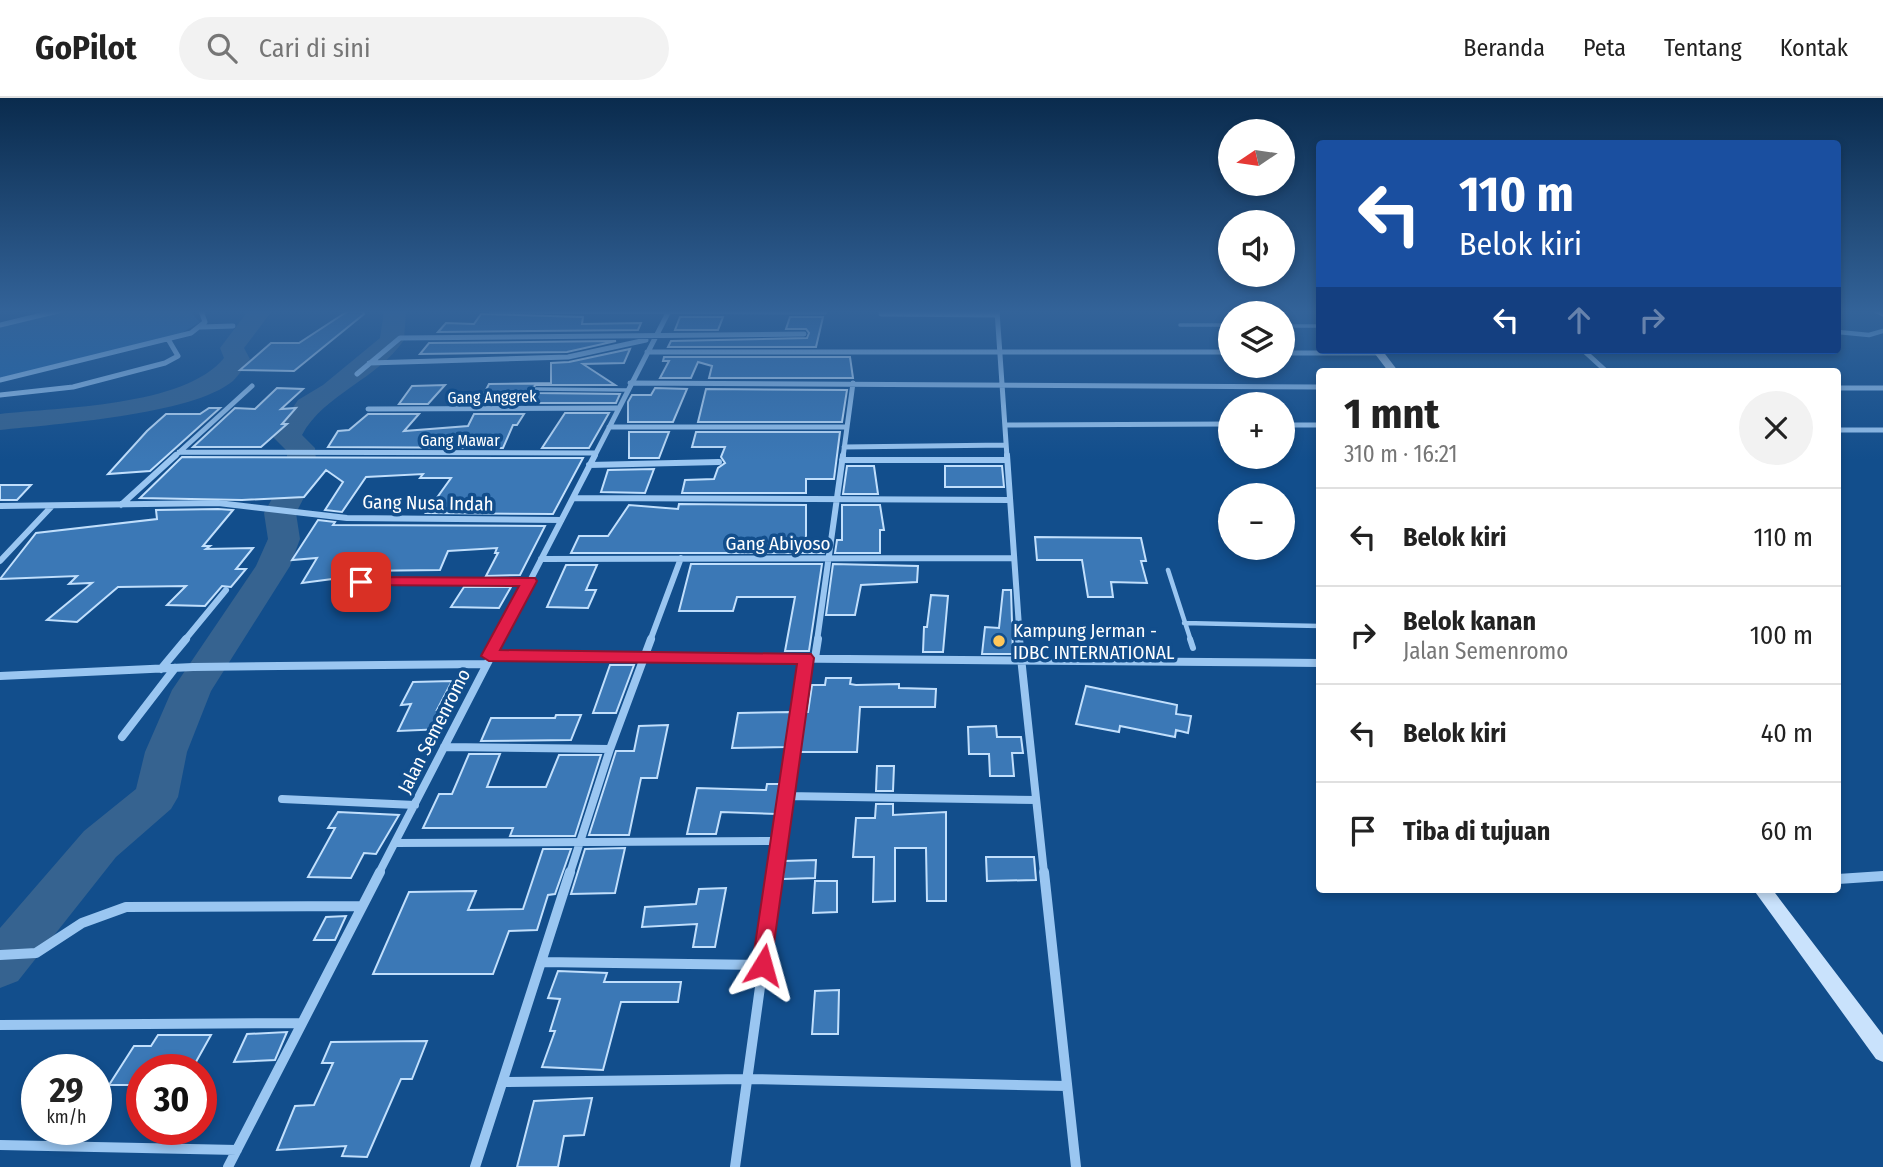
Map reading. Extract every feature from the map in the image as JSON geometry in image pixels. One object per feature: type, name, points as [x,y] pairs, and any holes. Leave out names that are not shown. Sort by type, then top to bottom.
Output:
[{"type":"main road","points":[[1765,893],[1883,1052]]},
{"type":"street","points":[[0,380],[78,361]]},
{"type":"street","points":[[0,396],[73,387],[169,361]]},
{"type":"street","points":[[357,373],[371,361]]},
{"type":"street","points":[[368,363],[438,361]]},
{"type":"street","name":"Jalan Semenromo","points":[[228,1167],[642,361]]},
{"type":"street","points":[[1001,361],[1021,662],[1076,1167]]},
{"type":"street","points":[[735,1167],[786,796],[828,559],[853,383]]},
{"type":"street","points":[[629,386],[853,383],[1316,387]]},
{"type":"street","points":[[0,506],[120,505],[252,386]]},
{"type":"street","points":[[1841,388],[1883,388]]},
{"type":"street","name":"Gang Anggrek","points":[[368,409],[617,408]]},
{"type":"street","points":[[1005,425],[1218,424]]},
{"type":"street","points":[[1295,425],[1316,425]]},
{"type":"street","points":[[609,427],[847,427]]},
{"type":"street","points":[[1841,430],[1883,430]]},
{"type":"street","points":[[844,447],[1006,445]]},
{"type":"street","name":"Gang Mawar","points":[[179,452],[595,453]]},
{"type":"street","points":[[842,460],[1007,460]]},
{"type":"street","points":[[589,465],[719,463]]},
{"type":"street","points":[[573,498],[1010,500]]},
{"type":"street","name":"Gang Nusa Indah","points":[[120,505],[218,503],[259,505],[348,518],[561,520]]},
{"type":"street","points":[[0,561],[52,506]]},
{"type":"street","name":"Gang Abiyoso","points":[[541,558],[1014,558]]},
{"type":"street","points":[[475,1167],[610,748],[681,558]]},
{"type":"street","points":[[338,582],[529,581]]},
{"type":"street","points":[[161,669],[226,590]]},
{"type":"street","points":[[0,676],[193,667],[644,656],[1316,663]]},
{"type":"street","points":[[121,737],[175,668]]},
{"type":"street","points":[[444,747],[610,748]]},
{"type":"street","points":[[786,796],[1037,800]]},
{"type":"street","points":[[282,799],[415,805]]},
{"type":"street","points":[[395,843],[780,841]]},
{"type":"street","points":[[1841,879],[1883,876]]},
{"type":"street","points":[[0,955],[36,953],[82,923],[126,907],[362,906]]},
{"type":"street","points":[[541,962],[763,965]]},
{"type":"street","points":[[0,1025],[302,1023]]},
{"type":"street","points":[[503,1082],[747,1079],[1067,1086]]},
{"type":"street","points":[[0,1145],[237,1150]]},
{"type":"lane","points":[[536,389],[629,386]]},
{"type":"lane","points":[[1168,570],[1194,648]]},
{"type":"lane","points":[[1184,623],[1316,626]]},
{"type":"shaded area","points":[[0,361],[70,361],[0,378]]},
{"type":"building","points":[[250,361],[306,361],[294,371],[240,370]]},
{"type":"building","points":[[625,361],[583,364],[615,385],[536,385],[532,388],[536,393],[620,394],[616,403],[479,403],[489,384],[551,383],[551,363]]},
{"type":"building","points":[[663,361],[851,361],[853,378],[709,378],[712,366],[698,362],[691,378],[660,378],[669,361]]},
{"type":"building","points":[[445,385],[428,404],[399,404],[412,386]]},
{"type":"building","points":[[277,388],[303,389],[281,409],[296,408],[282,424],[287,424],[261,447],[193,447],[235,408],[255,409]]},
{"type":"building","points":[[655,388],[687,389],[673,422],[628,422],[628,402],[632,395],[651,395]]},
{"type":"building","points":[[706,389],[847,390],[842,422],[698,422]]},
{"type":"building","points":[[209,408],[220,408],[150,471],[108,474],[166,414],[200,414]]},
{"type":"building","points":[[565,413],[609,413],[589,448],[542,448]]},
{"type":"building","points":[[368,414],[419,414],[404,431],[468,426],[474,414],[524,414],[517,425],[513,425],[503,448],[328,447],[338,431],[349,430]]},
{"type":"building","points":[[629,432],[669,432],[659,458],[629,458]]},
{"type":"building","points":[[696,432],[840,432],[834,479],[806,479],[806,493],[682,493],[685,480],[714,479],[718,468],[725,463],[721,457],[725,447],[692,447]]},
{"type":"building","points":[[182,457],[583,458],[553,514],[426,513],[451,478],[420,478],[423,474],[366,477],[342,512],[325,510],[343,482],[326,470],[304,497],[242,500],[140,498]]},
{"type":"building","points":[[847,466],[874,466],[878,494],[843,494]]},
{"type":"building","points":[[945,466],[1002,466],[1004,487],[945,487]]},
{"type":"building","points":[[654,469],[645,493],[601,492],[608,470]]},
{"type":"building","points":[[0,485],[31,485],[17,500],[0,500]]},
{"type":"building","points":[[679,504],[806,505],[806,541],[825,540],[824,553],[571,553],[579,536],[608,536],[629,505],[678,509]]},
{"type":"building","points":[[842,505],[880,505],[884,530],[880,530],[880,553],[835,553],[837,540],[842,540]]},
{"type":"building","points":[[156,510],[233,510],[203,546],[210,546],[206,549],[253,548],[236,569],[246,569],[231,587],[222,586],[205,606],[167,605],[186,586],[118,587],[77,622],[47,620],[92,583],[69,584],[77,576],[0,579],[36,533],[157,519]]},
{"type":"building","points":[[318,520],[335,522],[333,525],[545,526],[520,575],[486,576],[498,553],[495,553],[497,548],[448,551],[440,570],[357,571],[355,576],[302,583],[317,558],[292,560]]},
{"type":"building","points":[[1035,537],[1141,538],[1146,561],[1141,561],[1147,583],[1111,582],[1113,597],[1088,597],[1082,560],[1037,560]]},
{"type":"building","points":[[691,564],[822,564],[809,651],[785,651],[795,597],[737,597],[733,611],[679,611]]},
{"type":"building","points":[[833,564],[918,566],[917,582],[861,585],[855,615],[826,615]]},
{"type":"building","points":[[566,565],[597,565],[586,590],[596,590],[588,608],[547,607]]},
{"type":"building","points":[[464,587],[511,587],[499,608],[451,607]]},
{"type":"building","name":"Kampung Jerman - IDBC INTERNATIONAL","points":[[1003,590],[1011,590],[1013,654],[982,654],[985,627],[999,628]]},
{"type":"building","points":[[931,595],[948,596],[943,652],[923,652],[924,627],[927,627]]},
{"type":"building","points":[[610,665],[634,665],[616,713],[593,713]]},
{"type":"building","points":[[826,678],[851,678],[850,684],[856,685],[899,684],[899,688],[936,689],[935,707],[860,707],[857,752],[800,752],[804,712],[808,712],[812,685],[825,685]]},
{"type":"building","points":[[452,681],[437,710],[453,709],[444,729],[398,731],[411,704],[401,705],[413,682]]},
{"type":"building","points":[[1086,686],[1177,705],[1176,714],[1191,716],[1188,733],[1176,730],[1175,737],[1120,726],[1119,732],[1076,724]]},
{"type":"building","points":[[791,712],[786,747],[732,748],[738,713]]},
{"type":"building","points":[[556,715],[581,715],[571,740],[481,741],[491,718],[555,718]]},
{"type":"building","points":[[668,725],[657,778],[641,778],[629,835],[589,835],[616,751],[634,751],[639,726]]},
{"type":"building","points":[[996,726],[997,737],[1021,737],[1023,753],[1012,753],[1014,776],[990,776],[989,754],[969,754],[968,727]]},
{"type":"building","points":[[469,754],[500,754],[487,787],[546,787],[559,755],[601,755],[575,836],[510,836],[513,828],[423,828],[439,794],[452,794]]},
{"type":"building","points":[[877,766],[894,766],[893,791],[876,791]]},
{"type":"building","points":[[767,784],[781,784],[777,814],[721,812],[716,834],[687,834],[697,788],[766,790]]},
{"type":"building","points":[[876,804],[893,804],[893,815],[946,812],[946,901],[927,901],[926,848],[895,848],[895,901],[873,902],[874,857],[853,857],[856,818],[875,818]]},
{"type":"building","points":[[338,812],[399,815],[376,854],[364,853],[351,878],[308,877],[335,828],[328,828]]},
{"type":"building","points":[[625,848],[615,893],[571,894],[585,849]]},
{"type":"building","points":[[543,849],[571,849],[555,894],[548,895],[537,930],[509,931],[493,974],[373,974],[409,892],[476,891],[468,910],[523,909]]},
{"type":"building","points":[[986,857],[1034,857],[1036,880],[987,881]]},
{"type":"building","points":[[816,860],[815,878],[783,879],[784,861]]},
{"type":"building","points":[[815,881],[837,881],[837,912],[813,913]]},
{"type":"building","points":[[726,888],[715,947],[693,947],[697,924],[642,927],[645,907],[696,904],[699,889]]},
{"type":"building","points":[[346,916],[335,940],[314,940],[326,917]]},
{"type":"building","points":[[558,971],[607,973],[604,982],[681,982],[678,1002],[621,1002],[603,1070],[542,1067],[555,1031],[550,1031],[560,999],[548,998]]},
{"type":"building","points":[[839,990],[838,1034],[812,1034],[815,991]]},
{"type":"building","points":[[287,1032],[275,1060],[234,1062],[247,1034]]},
{"type":"building","points":[[158,1035],[211,1035],[200,1054],[129,1054],[134,1046],[151,1046]]},
{"type":"building","points":[[427,1041],[412,1079],[401,1079],[367,1157],[342,1156],[346,1146],[277,1150],[295,1106],[314,1105],[333,1063],[322,1063],[331,1042]]},
{"type":"building","points":[[126,1058],[126,1085],[112,1085],[112,1080]]},
{"type":"building","points":[[592,1098],[584,1135],[564,1136],[558,1167],[517,1167],[534,1101]]},
{"type":"waterway","points":[[0,422],[92,412],[167,398],[200,388],[224,375],[235,361]]},
{"type":"waterway","points":[[0,965],[100,844],[156,797],[166,752],[192,690],[273,566],[284,539],[280,513],[302,472],[301,448],[287,437],[298,417],[308,406],[332,391],[367,361]]},
{"type":"place","name":"Kampung Jerman - IDBC INTERNATIONAL","points":[[999,641]]},
{"type":"route","points":[[361,582],[529,581],[489,656],[806,658],[763,965]]}]
